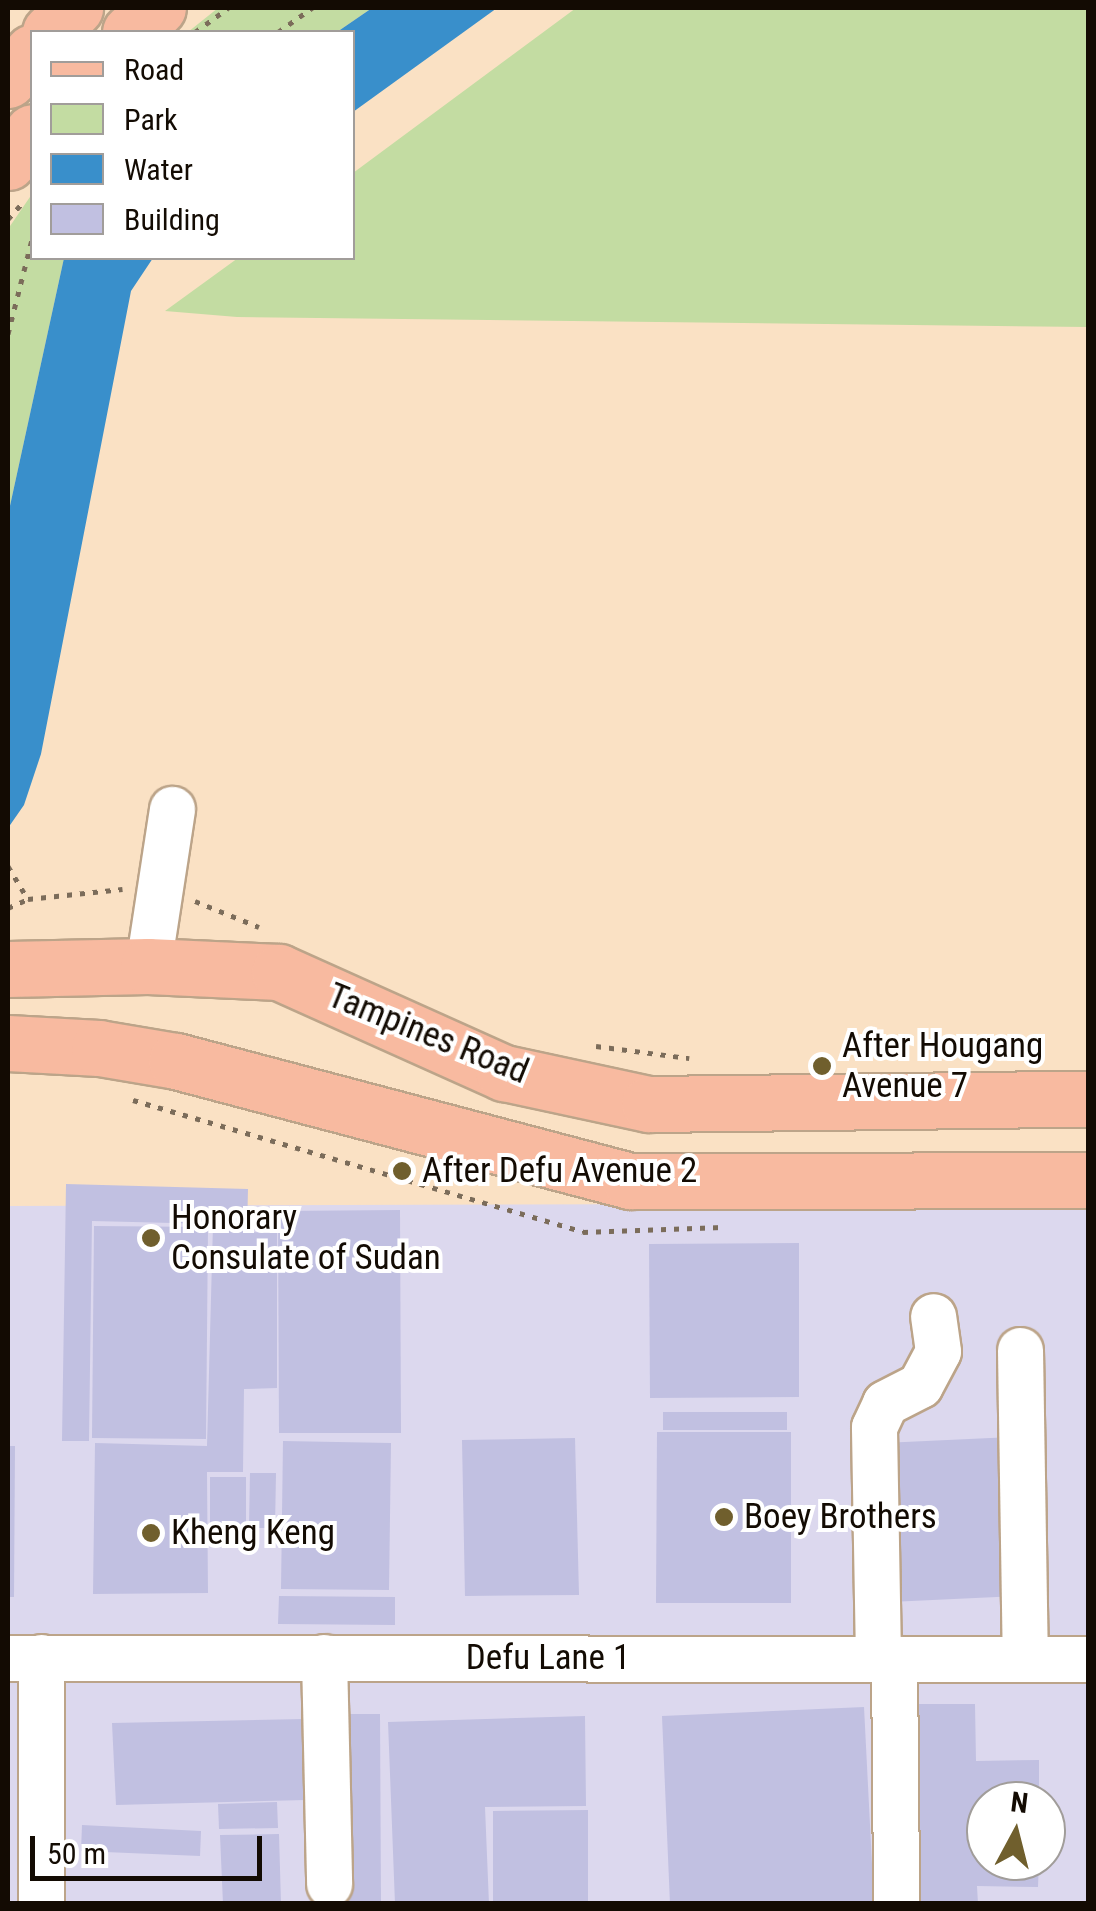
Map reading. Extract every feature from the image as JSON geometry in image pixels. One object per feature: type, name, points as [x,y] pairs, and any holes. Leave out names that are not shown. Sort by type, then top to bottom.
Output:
[{"type":"main road","points":[[52,30],[75,8]]},
{"type":"main road","points":[[132,30],[158,8]]},
{"type":"main road","points":[[8,80],[30,54]]},
{"type":"main road","points":[[8,162],[30,134]]},
{"type":"main road","name":"Tampines Road","points":[[8,970],[148,966],[279,972],[504,1073],[649,1104],[1088,1099]]},
{"type":"main road","points":[[8,1043],[99,1048],[176,1061],[630,1181],[1088,1180]]},
{"type":"street","points":[[148,966],[172,809]]},
{"type":"street","points":[[896,1904],[874,1427],[884,1403],[920,1385],[938,1350],[933,1316]]},
{"type":"street","points":[[1020,1350],[1025,1659]]},
{"type":"street","points":[[24,1657],[41,1904]]},
{"type":"street","name":"Defu Lane 1","points":[[24,1657],[1088,1659]]},
{"type":"street","points":[[324,1657],[329,1884]]},
{"type":"path","points":[[199,30],[228,8]]},
{"type":"path","points":[[281,30],[312,8]]},
{"type":"path","points":[[8,334],[30,247]]},
{"type":"path","points":[[8,866],[28,899]]},
{"type":"path","points":[[8,908],[28,899],[96,890],[160,888],[271,933]]},
{"type":"path","points":[[584,1044],[694,1059]]},
{"type":"shaded area","points":[[1088,1203],[1088,1903],[8,1903],[8,1206]]},
{"type":"green space","points":[[218,8],[372,8],[340,30],[190,30]]},
{"type":"green space","points":[[576,8],[1088,8],[1088,327],[237,317],[165,311],[235,260],[355,260],[355,172]]},
{"type":"green space","points":[[30,197],[30,260],[64,260],[8,515],[8,229]]},
{"type":"water","points":[[372,8],[497,8],[355,111],[355,30],[340,30]]},
{"type":"water","points":[[64,260],[152,260],[131,291],[41,754],[24,805],[8,828],[8,515]]},
{"type":"building","points":[[66,1184],[248,1189],[247,1232],[277,1233],[277,1388],[244,1389],[243,1472],[207,1472],[208,1593],[93,1594],[95,1443],[207,1446],[213,1224],[92,1221],[89,1441],[62,1441]]},
{"type":"building","points":[[400,1210],[401,1433],[279,1433],[278,1211]]},
{"type":"building","points":[[94,1226],[208,1227],[206,1439],[92,1438]]},
{"type":"building","points":[[799,1243],[799,1397],[650,1398],[649,1244]]},
{"type":"building","points":[[663,1412],[787,1412],[787,1430],[663,1430]]},
{"type":"building","name":"Boey Brothers","points":[[657,1432],[791,1432],[791,1603],[656,1603]]},
{"type":"building","points":[[1012,1437],[1019,1596],[890,1602],[883,1443]]},
{"type":"building","points":[[575,1438],[579,1595],[465,1596],[462,1440]]},
{"type":"building","points":[[283,1441],[391,1443],[389,1590],[281,1589]]},
{"type":"building","points":[[8,1446],[15,1446],[14,1597],[8,1597]]},
{"type":"building","points":[[250,1473],[276,1473],[275,1528],[249,1528]]},
{"type":"building","points":[[210,1477],[246,1477],[246,1526],[210,1526]]},
{"type":"building","points":[[279,1596],[395,1597],[395,1625],[278,1624]]},
{"type":"building","points":[[913,1704],[975,1704],[976,1761],[1039,1760],[1039,1781],[966,1781],[966,1881],[1038,1881],[1038,1887],[977,1886],[978,1904],[915,1904]]},
{"type":"building","points":[[864,1707],[874,1904],[670,1904],[662,1716]]},
{"type":"building","points":[[347,1714],[380,1714],[381,1904],[348,1904]]},
{"type":"building","points":[[585,1716],[586,1806],[485,1807],[489,1904],[395,1904],[388,1722]]},
{"type":"building","points":[[304,1719],[306,1800],[116,1805],[112,1723]]},
{"type":"building","points":[[277,1802],[278,1828],[219,1829],[218,1804]]},
{"type":"building","points":[[588,1810],[588,1904],[493,1904],[493,1811]]},
{"type":"building","points":[[82,1825],[201,1831],[200,1856],[81,1851]]},
{"type":"building","points":[[279,1834],[281,1904],[223,1904],[220,1835]]},
{"type":"place","name":"After Hougang Avenue 7","points":[[822,1066]]},
{"type":"place","name":"After Defu Avenue 2","points":[[402,1171]]},
{"type":"place","name":"Honorary Consulate of Sudan","points":[[151,1238]]},
{"type":"place","name":"Boey Brothers","points":[[724,1517]]},
{"type":"place","name":"Kheng Keng","points":[[151,1533]]}]
